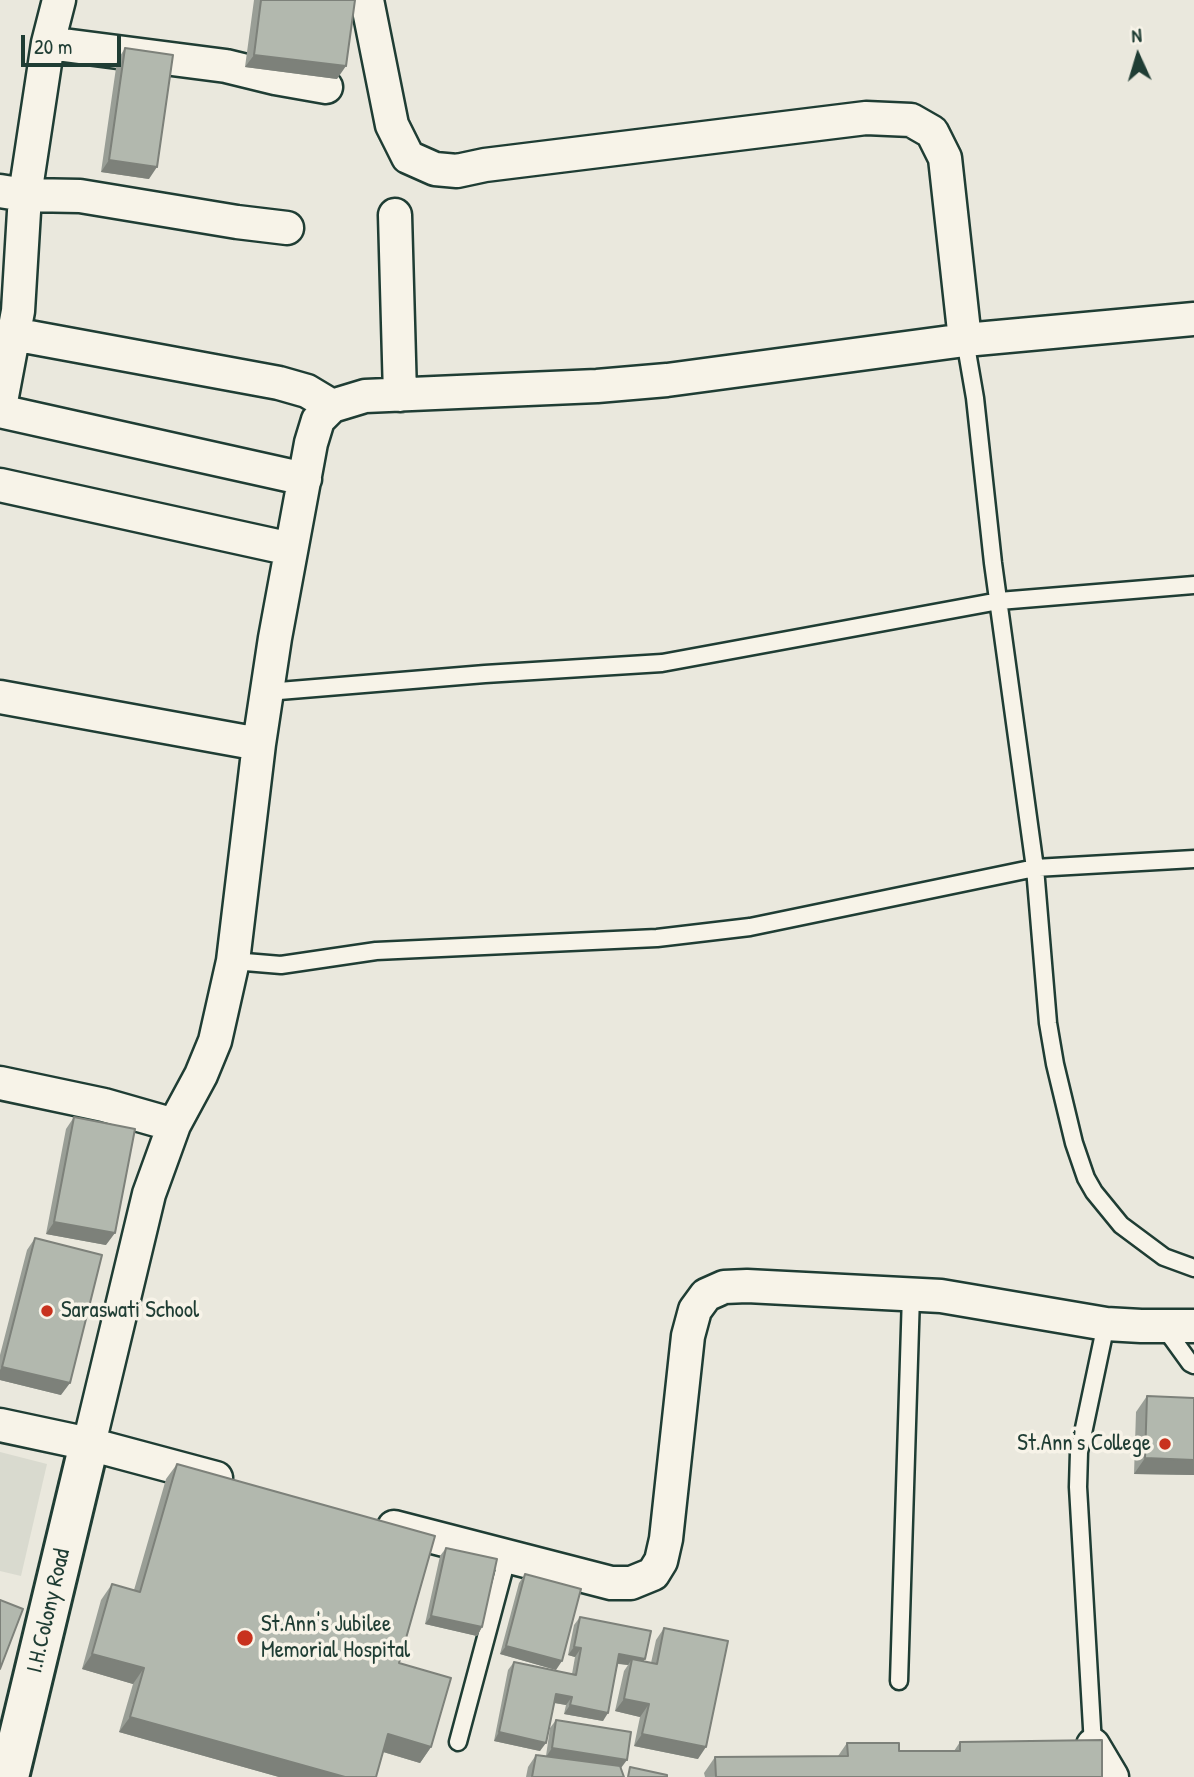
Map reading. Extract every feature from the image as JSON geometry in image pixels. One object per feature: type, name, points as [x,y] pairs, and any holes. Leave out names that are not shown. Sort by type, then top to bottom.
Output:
[{"type":"street","points":[[59,0],[13,193],[18,311],[0,409],[304,479]]},
{"type":"street","points":[[367,0],[392,125],[408,156],[435,169],[457,171],[485,165],[866,118],[911,120],[932,132],[945,158],[965,340]]},
{"type":"street","points":[[48,43],[226,66],[326,87]]},
{"type":"street","points":[[13,193],[80,196],[287,228]]},
{"type":"street","points":[[396,215],[400,395]]},
{"type":"street","points":[[89,1444],[149,1194],[174,1125],[201,1075],[215,1041],[233,961],[267,692],[304,479],[318,420],[332,406],[365,396],[597,386],[667,380],[965,340],[1194,319]]},
{"type":"street","points":[[13,334],[279,383],[307,391],[332,406]]},
{"type":"street","points":[[0,485],[291,549]]},
{"type":"street","points":[[0,697],[259,744]]},
{"type":"street","points":[[0,1083],[104,1105],[174,1125]]},
{"type":"street","points":[[362,1519],[611,1583],[631,1583],[653,1574],[661,1561],[666,1539],[688,1336],[695,1310],[706,1295],[724,1287],[911,1295],[965,1300],[1106,1324],[1179,1326]]},
{"type":"street","points":[[0,1425],[89,1444],[247,1487]]},
{"type":"street","name":"I.H.Colony Road","points":[[7,1768],[89,1444]]},
{"type":"street","points":[[1093,1745],[1112,1777]]},
{"type":"lane","points":[[965,340],[975,398],[1035,868],[1048,1023],[1074,1143],[1086,1178],[1104,1206],[1121,1225],[1164,1257],[1194,1268]]},
{"type":"lane","points":[[267,692],[662,663],[999,601],[1194,585]]},
{"type":"lane","points":[[233,961],[281,965],[376,951],[657,938],[750,928],[1035,868],[1194,859]]},
{"type":"lane","points":[[899,1681],[911,1295]]},
{"type":"lane","points":[[1093,1745],[1078,1487],[1079,1452],[1106,1324]]},
{"type":"lane","points":[[1179,1326],[1190,1363],[1194,1365]]},
{"type":"lane","points":[[458,1742],[508,1555]]},
{"type":"shaded area","points":[[0,1452],[47,1464],[21,1576],[0,1571]]},
{"type":"building","points":[[261,0],[355,0],[346,66],[254,55]]},
{"type":"building","points":[[125,48],[173,55],[157,167],[109,160]]},
{"type":"building","points":[[74,1117],[135,1129],[115,1233],[54,1222]]},
{"type":"building","name":"Saraswati School","points":[[35,1238],[102,1255],[70,1383],[2,1367]]},
{"type":"building","name":"St.Ann's College","points":[[1147,1396],[1194,1398],[1194,1460],[1145,1458]]},
{"type":"building","name":"St.Ann's Jubilee Memorial Hospital","points":[[177,1464],[435,1536],[399,1663],[451,1678],[431,1747],[388,1734],[376,1777],[345,1777],[130,1717],[144,1668],[92,1654],[112,1584],[140,1592]]},
{"type":"building","points":[[446,1548],[497,1559],[482,1627],[431,1616]]},
{"type":"building","points":[[525,1574],[581,1589],[562,1661],[506,1646]]},
{"type":"building","points":[[0,1600],[23,1609],[0,1669]]},
{"type":"building","points":[[580,1617],[651,1631],[645,1659],[619,1654],[608,1713],[570,1705],[572,1697],[556,1694],[546,1743],[499,1732],[514,1662],[576,1675],[581,1648],[574,1647]]},
{"type":"building","points":[[664,1628],[728,1641],[706,1747],[642,1734],[649,1704],[624,1699],[632,1659],[657,1664]]},
{"type":"building","points":[[556,1720],[631,1732],[627,1760],[552,1748]]},
{"type":"building","points":[[1102,1740],[1102,1777],[716,1777],[715,1757],[848,1756],[847,1743],[899,1743],[899,1751],[960,1751],[960,1742]]},
{"type":"building","points":[[536,1755],[620,1766],[624,1777],[532,1777]]},
{"type":"building","points":[[630,1767],[667,1775],[667,1777],[628,1777]]},
{"type":"place","name":"Saraswati School","points":[[47,1311]]},
{"type":"place","name":"St.Ann's College","points":[[1165,1444]]},
{"type":"place","name":"St.Ann's Jubilee Memorial Hospital","points":[[245,1638]]}]
